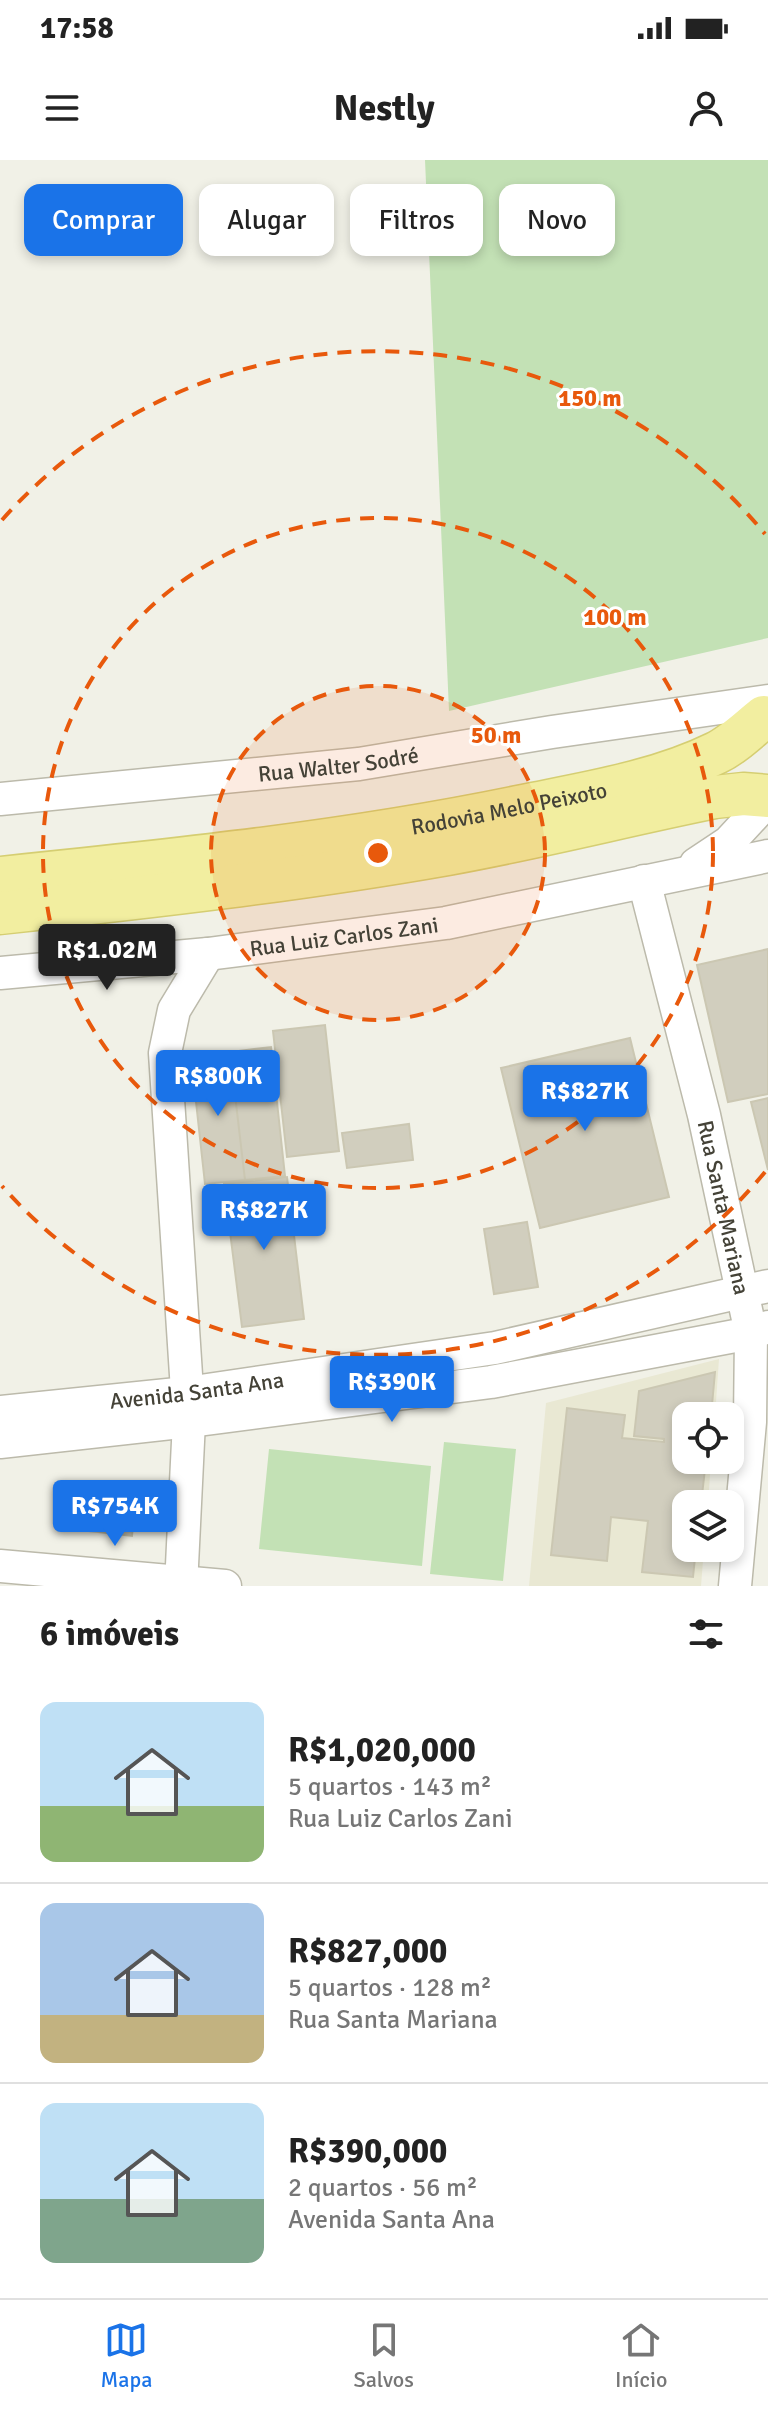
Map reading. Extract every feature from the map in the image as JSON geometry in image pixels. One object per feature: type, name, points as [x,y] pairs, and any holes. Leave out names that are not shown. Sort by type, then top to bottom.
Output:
[{"type":"main road","points":[[767,711],[757,737],[755,758],[768,796]]},
{"type":"main road","name":"Rodovia Melo Peixoto","points":[[0,878],[238,852],[467,818],[577,795],[681,769],[719,752],[767,711]]},
{"type":"main road","name":"Rodovia Melo Peixoto","points":[[0,913],[222,890],[451,853],[715,797],[743,794],[768,796]]},
{"type":"street","name":"Rua Walter Sodré","points":[[0,799],[359,764],[552,732],[767,711]]},
{"type":"street","name":"Rua Luiz Carlos Zani","points":[[682,873],[729,842],[768,796]]},
{"type":"street","name":"Rua Luiz Carlos Zani","points":[[0,973],[208,954],[446,923],[768,856]]},
{"type":"street","name":"Rua Santa Mariana","points":[[644,881],[704,1115],[756,1290],[760,1330],[759,1422],[735,1586]]},
{"type":"street","points":[[182,1584],[188,1407],[165,1053],[174,1010],[208,954]]},
{"type":"street","name":"Avenida Santa Ana","points":[[0,1442],[495,1348],[756,1290]]},
{"type":"street","name":"Avenida Santa Ana","points":[[0,1412],[188,1407],[491,1382],[760,1330]]},
{"type":"street","points":[[0,1566],[225,1586]]},
{"type":"shaded area","points":[[719,1359],[716,1402],[672,1402],[672,1474],[710,1474],[709,1490],[672,1490],[672,1562],[703,1562],[701,1586],[529,1586],[546,1403]]},
{"type":"green space","points":[[425,160],[768,160],[768,638],[449,711],[429,256],[483,256],[483,184],[426,184]]},
{"type":"green space","points":[[444,1442],[516,1449],[503,1581],[430,1574]]},
{"type":"green space","points":[[269,1449],[431,1466],[422,1566],[259,1549]]},
{"type":"building","points":[[768,949],[768,1094],[728,1102],[697,965]]},
{"type":"building","points":[[325,1025],[339,1151],[287,1157],[273,1031]]},
{"type":"building","points":[[630,1038],[669,1197],[540,1228],[501,1068]]},
{"type":"building","points":[[271,1047],[285,1176],[245,1180],[230,1052]]},
{"type":"building","points":[[230,1052],[245,1180],[205,1184],[191,1056]]},
{"type":"building","points":[[768,1098],[768,1170],[751,1102]]},
{"type":"building","points":[[409,1124],[413,1160],[347,1168],[342,1133]]},
{"type":"building","points":[[287,1177],[304,1319],[242,1327],[224,1184]]},
{"type":"building","points":[[527,1222],[538,1287],[494,1294],[484,1229]]},
{"type":"building","points":[[715,1372],[712,1402],[672,1402],[672,1474],[704,1474],[703,1490],[672,1490],[672,1562],[695,1562],[693,1577],[642,1572],[648,1521],[611,1517],[607,1561],[551,1555],[567,1408],[625,1415],[622,1438],[664,1442],[664,1439],[634,1436],[639,1391]]},
{"type":"building","points":[[69,1496],[102,1499],[99,1532],[66,1529]]},
{"type":"building","points":[[102,1499],[135,1503],[132,1536],[99,1532]]}]
